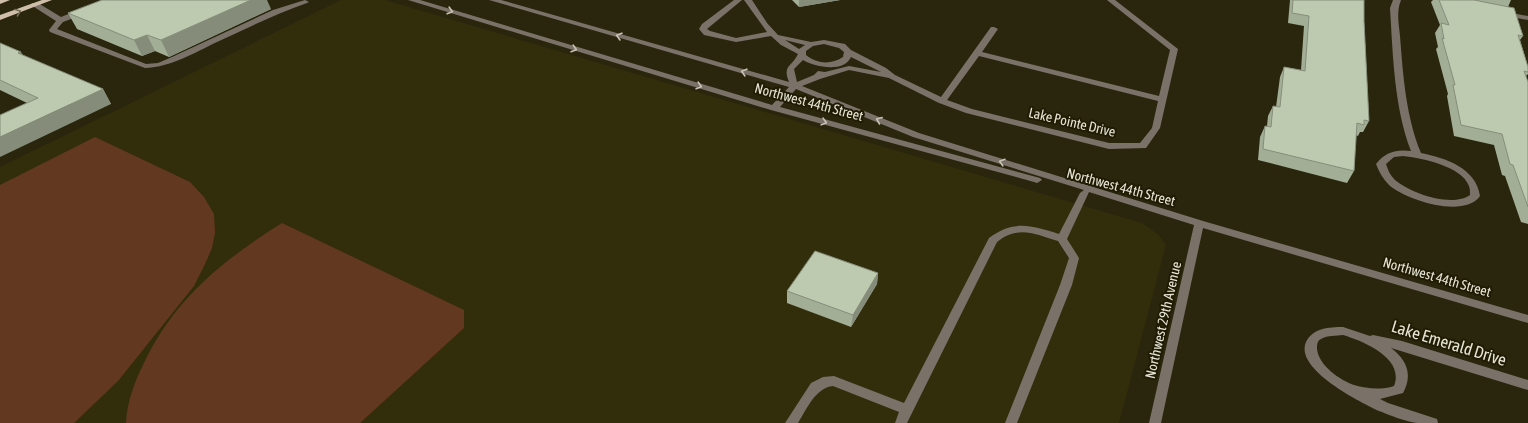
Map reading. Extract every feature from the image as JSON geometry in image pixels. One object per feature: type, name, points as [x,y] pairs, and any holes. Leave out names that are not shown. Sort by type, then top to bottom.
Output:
[{"type":"main road","points":[[0,2],[6,0]]},
{"type":"main road","points":[[0,18],[48,0]]},
{"type":"street","name":"Northwest 44th Street","points":[[412,0],[774,108],[1199,223]]},
{"type":"street","name":"Northwest 44th Street","points":[[494,0],[795,86],[916,135],[1199,223],[1528,319]]},
{"type":"street","points":[[738,0],[703,29],[707,33],[736,40],[771,34]]},
{"type":"street","points":[[748,0],[771,34],[791,49],[802,54],[810,62],[828,65],[844,61],[848,55],[848,52]]},
{"type":"street","name":"Lake Pointe Drive","points":[[771,34],[784,39],[812,44],[831,42],[842,46],[860,60],[883,70],[892,77],[942,101],[969,110],[1109,146],[1143,146],[1156,128],[1174,50],[1111,0]]},
{"type":"street","points":[[1397,0],[1394,8],[1402,94],[1410,137],[1417,155]]},
{"type":"street","points":[[88,10],[60,20],[53,30],[146,66],[159,65],[175,59],[276,12],[304,1]]},
{"type":"street","points":[[35,5],[60,20]]},
{"type":"street","points":[[1494,11],[1528,18]]},
{"type":"street","points":[[942,101],[994,29]]},
{"type":"street","points":[[774,108],[795,86],[790,74],[790,69],[802,54],[804,48],[812,44]]},
{"type":"street","points":[[977,52],[1163,100]]},
{"type":"street","name":"Lake Pointe Drive","points":[[795,86],[817,77],[849,68],[858,64],[860,60]]},
{"type":"street","points":[[817,77],[828,65]]},
{"type":"street","name":"Lake Pointe Drive","points":[[849,68],[892,77]]},
{"type":"street","points":[[1403,153],[1417,155],[1448,164],[1461,172],[1471,180],[1476,188],[1475,196],[1468,201],[1457,203],[1442,203],[1426,199],[1397,186],[1387,178],[1381,170],[1380,164],[1384,158],[1403,153]]},
{"type":"street","points":[[1062,239],[1085,192]]},
{"type":"street","name":"Northwest 29th Avenue","points":[[1155,423],[1199,223]]},
{"type":"street","points":[[901,423],[993,240],[1001,232],[1013,227],[1062,239],[1074,258],[1066,285],[1012,423]]},
{"type":"street","name":"Lake Emerald Drive","points":[[1432,423],[1384,407],[1334,380],[1320,368],[1312,356],[1310,344],[1316,336],[1327,332],[1343,331],[1402,346],[1528,385]]},
{"type":"street","name":"Lake Emerald Drive","points":[[1352,389],[1370,394],[1387,394],[1399,389],[1403,379],[1401,368],[1392,355],[1377,344],[1360,336]]},
{"type":"street","points":[[791,423],[816,386],[823,382],[834,381],[907,410]]},
{"type":"shaded area","points":[[341,0],[385,0],[1142,223],[1159,235],[1166,245],[1119,423],[0,423],[0,167]]},
{"type":"shaded area","points":[[95,137],[190,182],[204,197],[214,214],[215,233],[212,248],[194,286],[118,381],[74,423],[0,423],[0,185]]},
{"type":"shaded area","points":[[282,223],[464,310],[464,328],[360,423],[126,423],[129,401],[137,379],[155,342],[169,321],[185,301],[220,267],[260,237]]},
{"type":"building","points":[[102,0],[251,0],[161,40],[147,35],[134,40],[68,13]]},
{"type":"building","points":[[1293,0],[1364,0],[1369,121],[1364,120],[1364,125],[1357,123],[1354,171],[1263,149],[1265,126],[1271,127],[1273,106],[1280,107],[1284,67],[1305,71],[1309,16],[1292,13]]},
{"type":"building","points":[[1439,0],[1474,0],[1514,8],[1523,36],[1518,35],[1528,67],[1528,72],[1524,71],[1528,82],[1528,207],[1513,165],[1510,164],[1502,134],[1461,125],[1453,85],[1455,85],[1442,38],[1444,39],[1441,23],[1449,25]]},
{"type":"building","points":[[0,43],[21,52],[18,53],[103,89],[0,137],[0,115],[38,98],[0,80]]},
{"type":"building","points":[[815,251],[878,273],[853,315],[787,291]]}]
